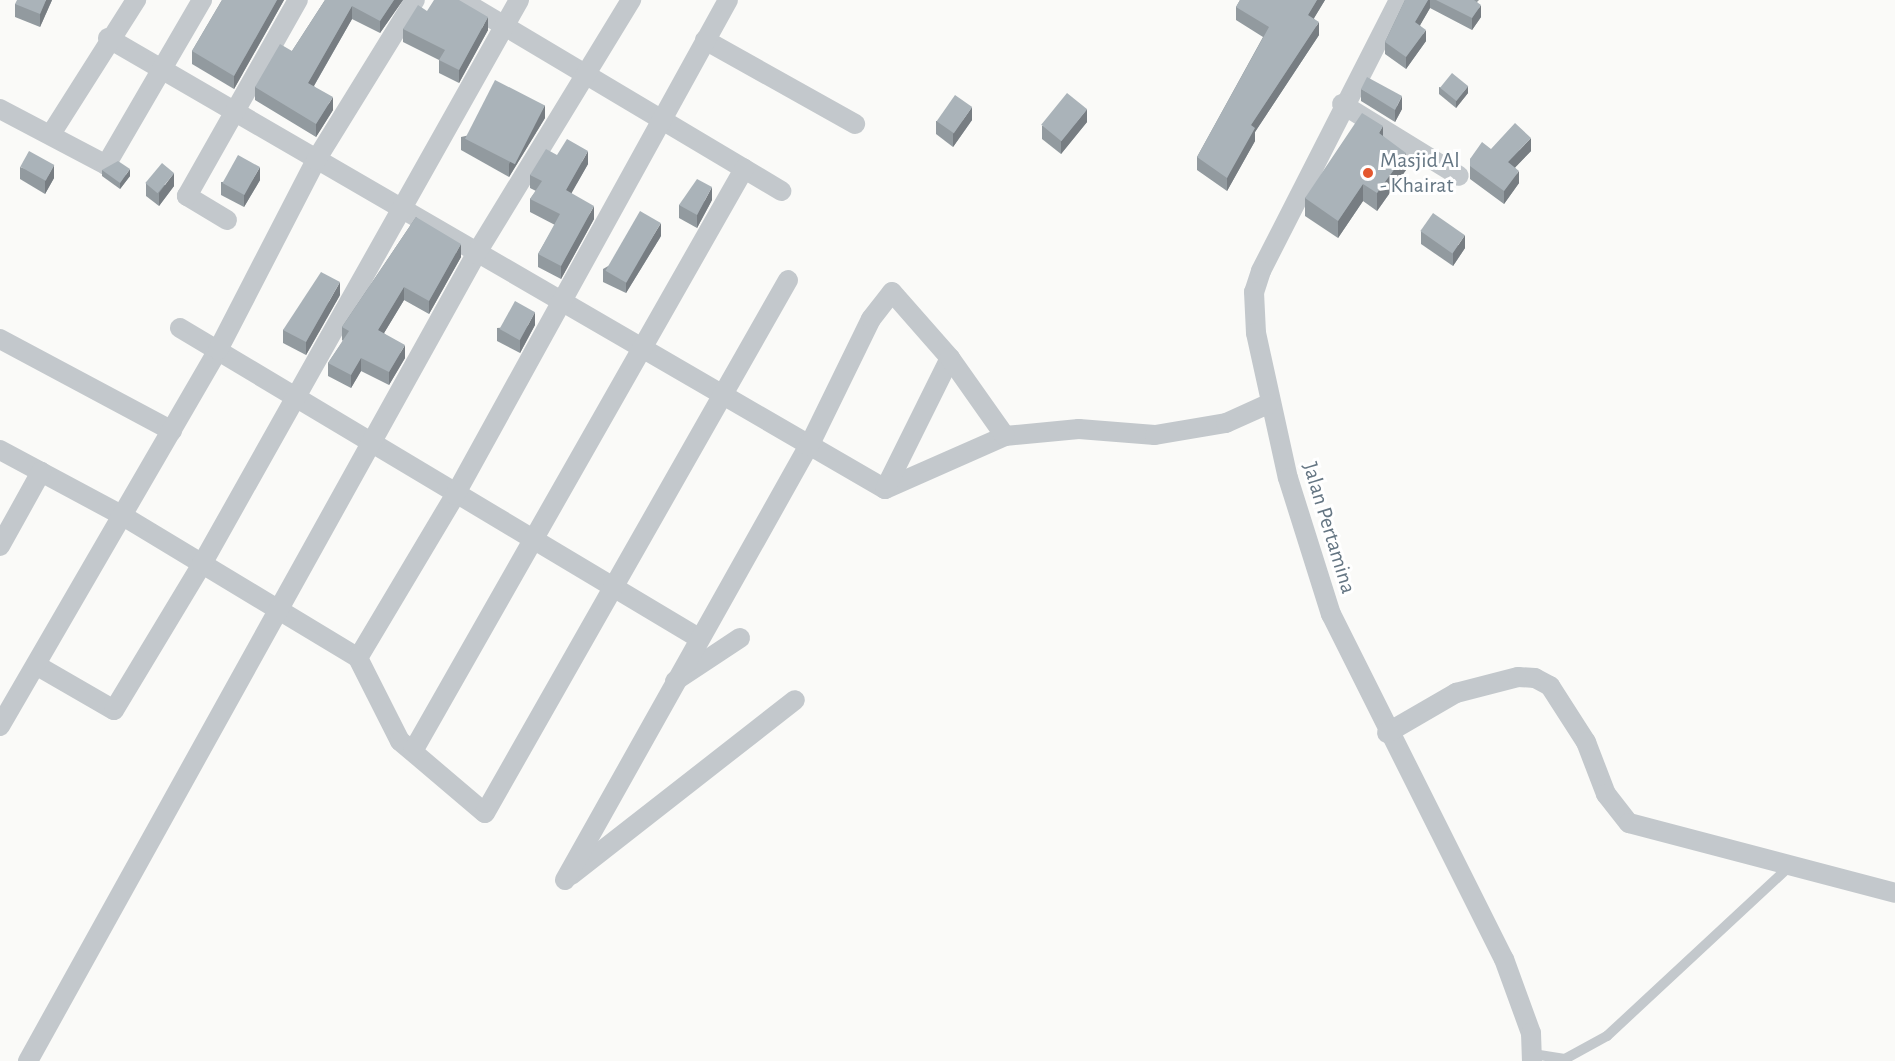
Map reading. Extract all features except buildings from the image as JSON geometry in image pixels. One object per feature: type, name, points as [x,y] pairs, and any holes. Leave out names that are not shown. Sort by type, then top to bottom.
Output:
[{"type":"street","points":[[51,134],[108,38],[135,0]]},
{"type":"street","points":[[0,109],[106,165],[202,0]]},
{"type":"street","points":[[227,220],[187,196],[298,0]]},
{"type":"street","points":[[0,726],[218,350],[316,159],[415,0]]},
{"type":"street","points":[[461,0],[782,191]]},
{"type":"street","points":[[36,665],[114,710],[202,564],[292,396],[402,209],[519,0]]},
{"type":"street","points":[[28,1061],[476,254],[584,73],[631,0]]},
{"type":"street","points":[[358,658],[455,495],[659,118],[728,0]]},
{"type":"street","name":"Jalan Pertamina","points":[[1399,0],[1342,104],[1254,292],[1268,404],[1331,614],[1387,733],[1504,959],[1531,1034],[1532,1058]]},
{"type":"street","points":[[108,38],[476,254],[885,489]]},
{"type":"street","points":[[705,40],[855,124]]},
{"type":"street","points":[[1342,104],[1459,176]]},
{"type":"street","points":[[413,751],[744,169]]},
{"type":"street","points":[[0,450],[123,516],[358,658],[382,714],[413,751],[485,813],[615,591],[788,280]]},
{"type":"street","points":[[795,700],[564,880],[672,683],[809,446],[871,319],[892,292],[950,358],[1005,436]]},
{"type":"street","points":[[180,328],[531,542],[698,637]]},
{"type":"street","points":[[0,339],[172,431]]},
{"type":"street","points":[[885,489],[950,358]]},
{"type":"street","points":[[885,489],[1005,436],[1079,429],[1155,435],[1226,423],[1268,404]]},
{"type":"street","points":[[0,546],[40,472]]},
{"type":"street","points":[[672,683],[740,638]]},
{"type":"street","points":[[1387,733],[1456,693],[1518,677],[1534,678],[1550,686],[1586,742],[1606,794],[1629,823],[1895,893]]},
{"type":"lane","points":[[1532,1058],[1565,1059],[1607,1036],[1790,866]]},
{"type":"place","name":"Masjid Al - Khairat","points":[[1368,173]]}]
